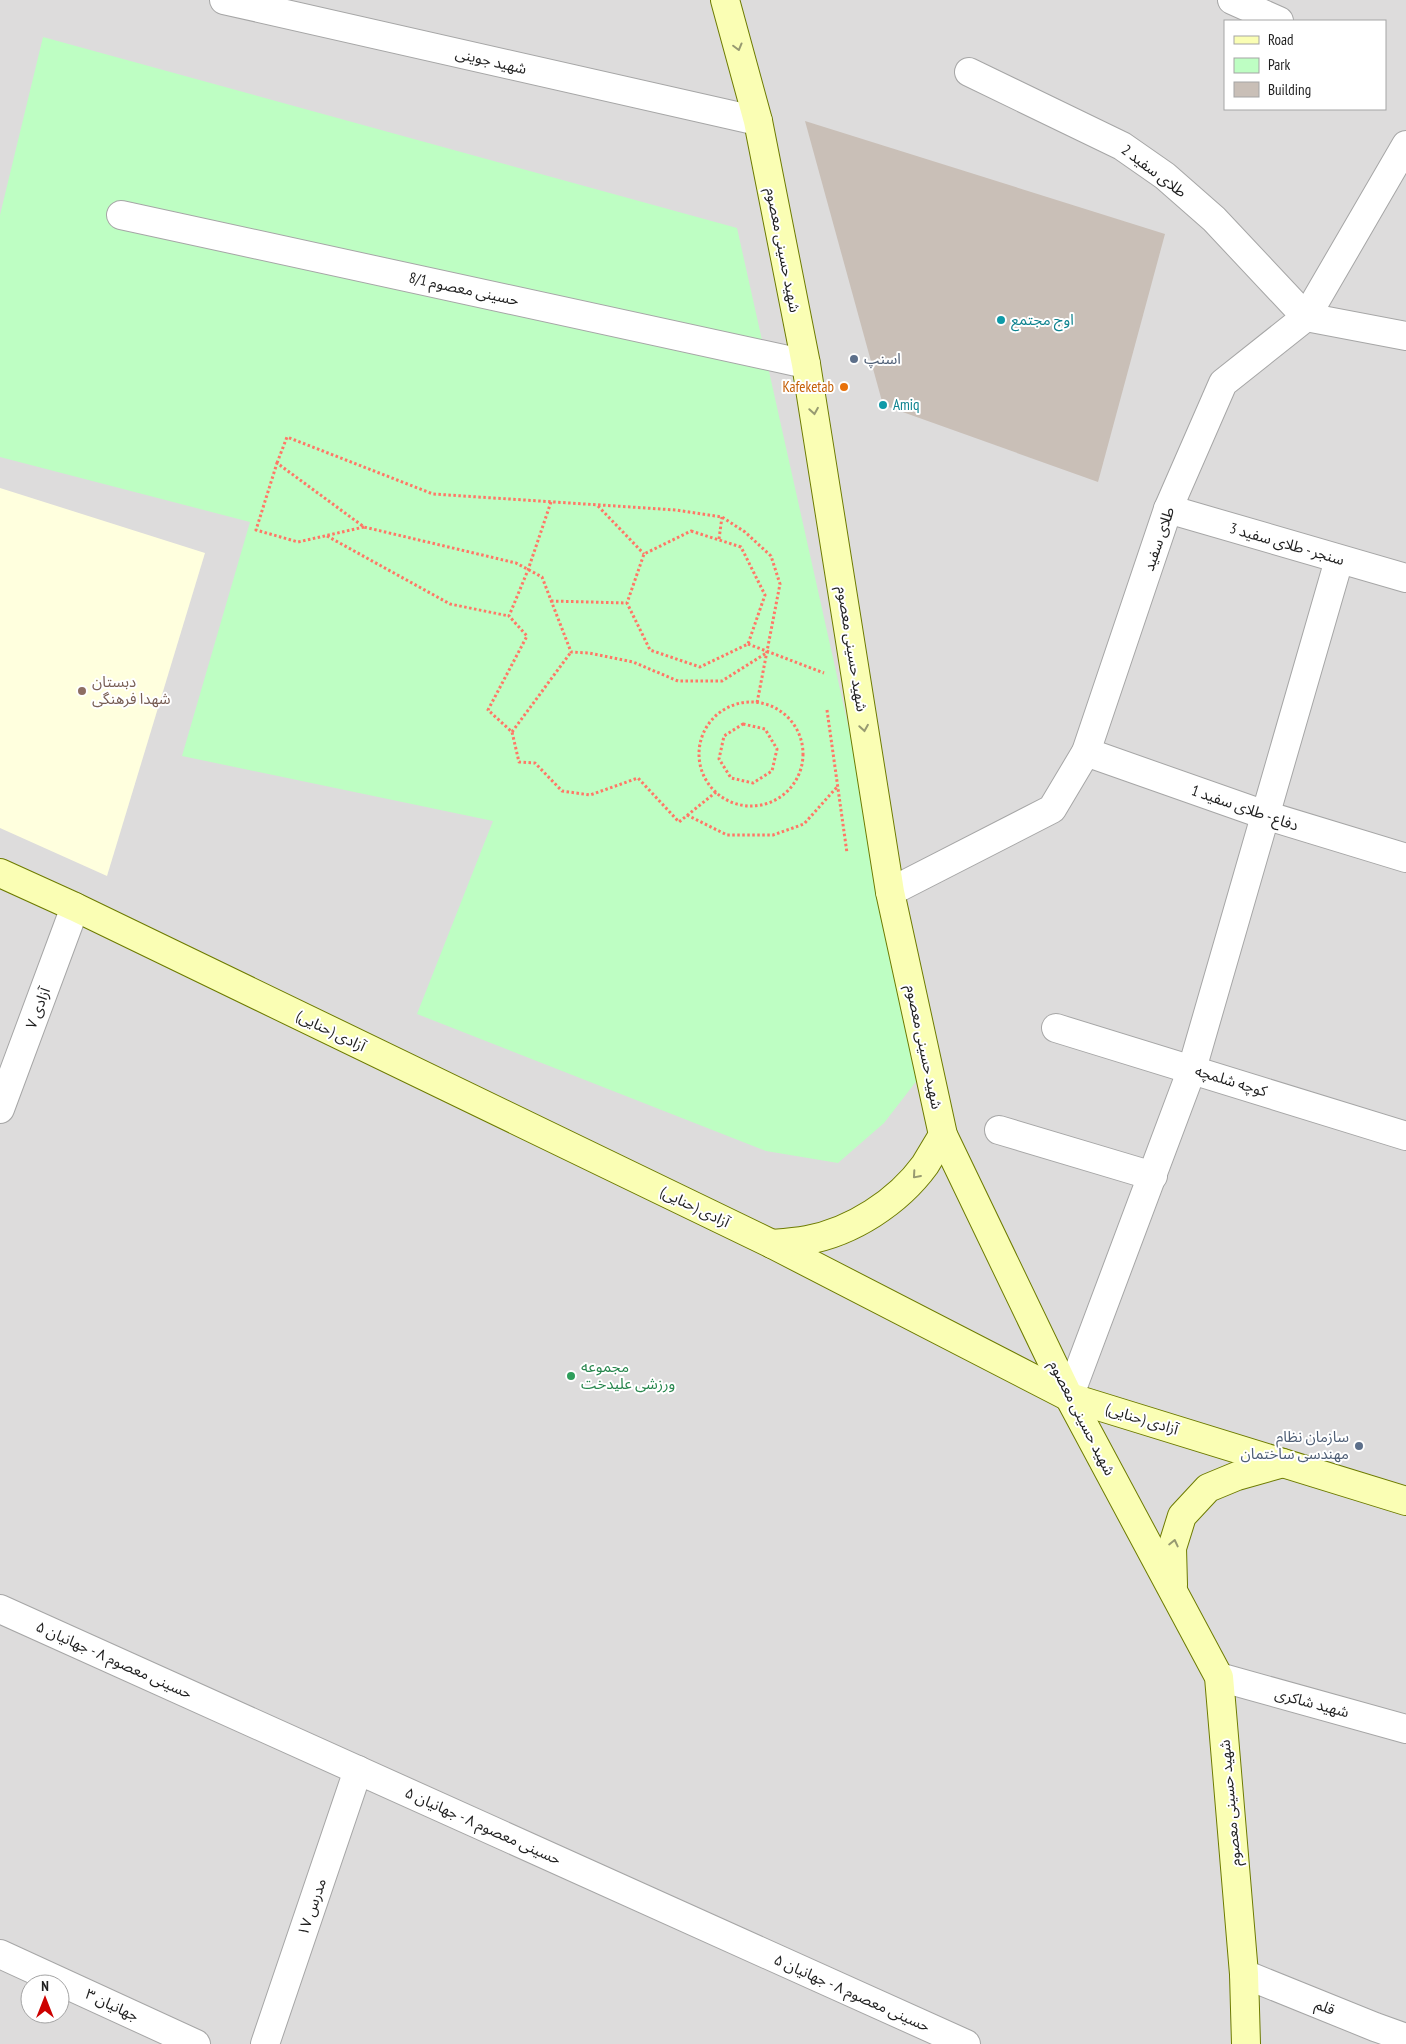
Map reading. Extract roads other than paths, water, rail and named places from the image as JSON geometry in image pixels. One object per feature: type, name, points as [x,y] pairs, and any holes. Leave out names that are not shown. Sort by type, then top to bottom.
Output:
[{"type":"main road","name":"شهید حسینی معصوم","points":[[725,0],[758,121],[806,364],[890,892],[943,1135],[1069,1397],[1219,1677],[1244,1974],[1246,2044]]},
{"type":"main road","name":"آزادی (حنایی)","points":[[0,873],[75,907],[772,1244],[1069,1397],[1406,1500]]},
{"type":"main road","points":[[772,1244],[807,1240],[841,1230],[873,1213],[901,1192],[924,1166],[943,1135]]},
{"type":"main road","points":[[1173,1591],[1172,1548],[1182,1516],[1208,1488],[1237,1476],[1283,1463]]},
{"type":"street","name":"شهید جوینی","points":[[224,0],[758,121]]},
{"type":"street","points":[[1232,0],[1277,20]]},
{"type":"street","name":"طلای سفید 2","points":[[969,72],[1122,146],[1165,176],[1214,219],[1306,317]]},
{"type":"street","name":"طلای سفید","points":[[890,892],[1052,809],[1086,752],[1168,509],[1223,383],[1306,317],[1406,145]]},
{"type":"street","name":"حسینی معصوم 8/1","points":[[121,215],[806,364]]},
{"type":"street","points":[[1306,317],[1406,336]]},
{"type":"street","name":"سنجر - طلای سفید 3","points":[[1168,509],[1338,560],[1406,578]]},
{"type":"street","points":[[1069,1397],[1192,1069],[1338,560]]},
{"type":"street","name":"دفاع - طلای سفید 1","points":[[1086,752],[1265,815],[1406,858]]},
{"type":"street","name":"آزادی ۷","points":[[0,1109],[75,907]]},
{"type":"street","name":"کوچه شلمچه","points":[[1056,1028],[1406,1136]]},
{"type":"street","points":[[1000,1130],[1153,1176]]},
{"type":"street","name":"حسینی معصوم ۸ - جهانیان ۵","points":[[0,1608],[966,2044]]},
{"type":"street","name":"شهید شاکری","points":[[1219,1677],[1406,1729]]},
{"type":"street","name":"مدرس ۱۷","points":[[265,2044],[358,1770]]},
{"type":"street","name":"جهانیان ۳","points":[[0,1954],[196,2044]]},
{"type":"street","name":"قلم","points":[[1244,1974],[1375,2028],[1406,2038]]},
{"type":"place","name":"اوج مجتمع","points":[[1001,320]]},
{"type":"place","name":"اسنپ","points":[[854,359]]},
{"type":"place","name":"Kafeketab","points":[[844,387]]},
{"type":"place","name":"Amiq","points":[[883,405]]},
{"type":"place","name":"دبستان شهدا فرهنگی","points":[[82,691]]},
{"type":"place","name":"مجموعه ورزشی علیدخت","points":[[571,1376]]},
{"type":"place","name":"سازمان نظام مهندسی ساختمان","points":[[1359,1446]]}]
